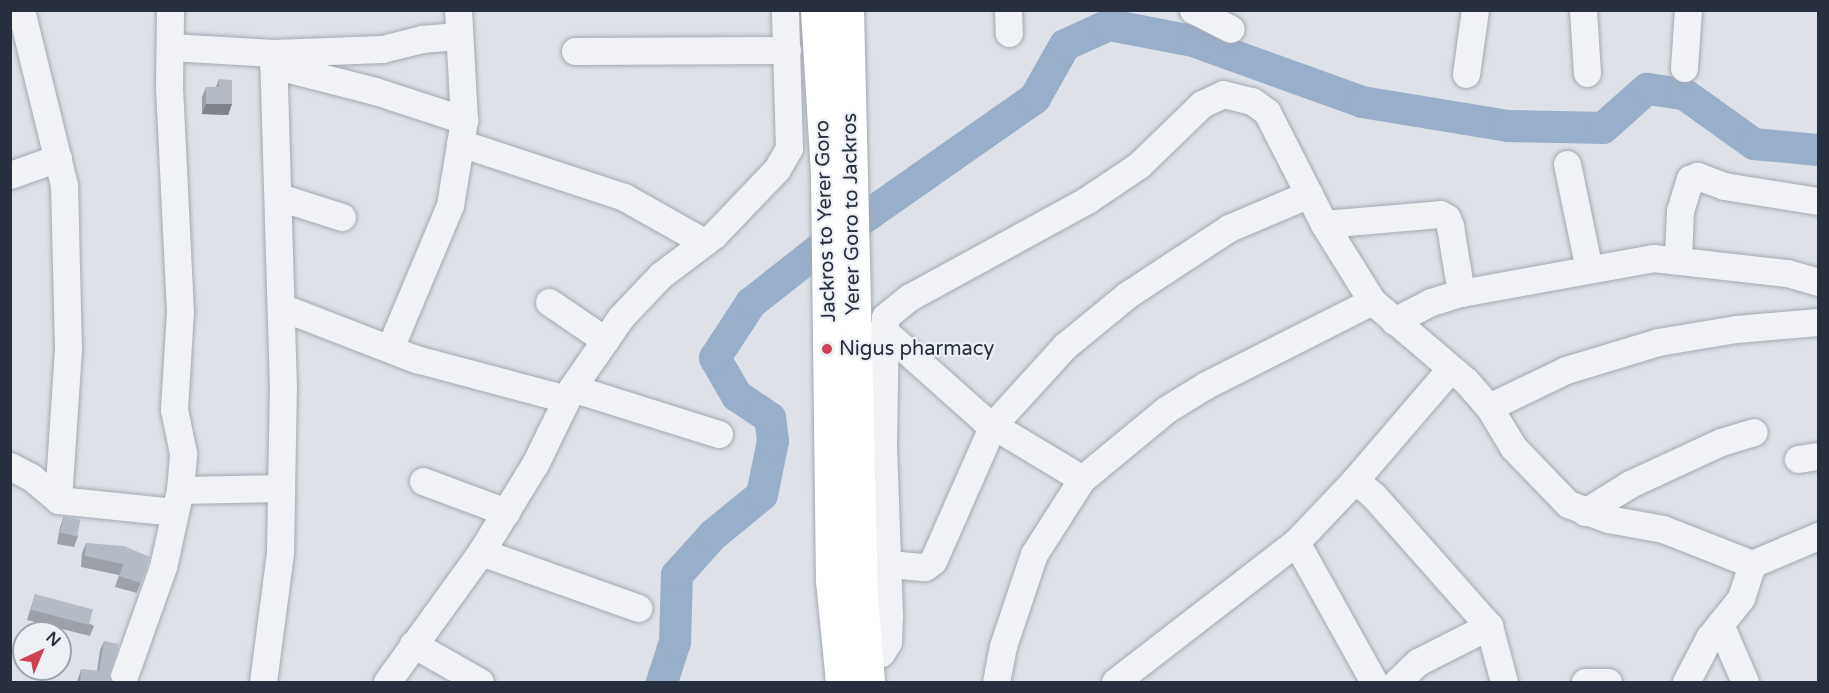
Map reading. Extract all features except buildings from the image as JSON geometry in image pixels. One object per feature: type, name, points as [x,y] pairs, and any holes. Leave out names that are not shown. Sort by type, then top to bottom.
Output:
[{"type":"main road","name":"Jackros to Yerer Goro","points":[[817,10],[827,174],[832,580],[858,675]]},
{"type":"main road","name":"Yerer Goro to Jackros","points":[[847,10],[861,598],[858,675]]},
{"type":"street","points":[[21,10],[19,44],[58,158],[64,185],[68,337],[58,500]]},
{"type":"street","points":[[122,682],[163,567],[177,501],[183,453],[174,410],[180,312],[169,86],[170,10]]},
{"type":"street","points":[[387,682],[481,552],[535,464],[569,394],[605,340],[662,275],[704,242],[777,170],[789,148],[785,10]]},
{"type":"street","points":[[1193,10],[1234,27]]},
{"type":"street","points":[[1466,74],[1474,10]]},
{"type":"street","points":[[1583,10],[1587,73]]},
{"type":"street","points":[[1684,68],[1688,10]]},
{"type":"street","points":[[273,59],[382,49],[422,39],[458,23],[462,132],[450,205],[390,348]]},
{"type":"street","points":[[171,47],[273,59],[375,91],[462,132],[624,196],[704,242]]},
{"type":"street","points":[[574,51],[787,50]]},
{"type":"street","points":[[263,682],[280,553],[281,307],[273,59]]},
{"type":"street","points":[[858,675],[881,653],[888,642],[882,329],[885,317],[910,297],[1044,226],[1139,165],[1212,97],[1223,94],[1252,101],[1267,112],[1324,224],[1372,301],[1450,369],[1489,407],[1513,447],[1541,480],[1568,504],[1585,512],[1663,529],[1752,564],[1818,536]]},
{"type":"street","points":[[10,175],[58,158]]},
{"type":"street","points":[[1567,164],[1588,269]]},
{"type":"street","points":[[1678,258],[1680,211],[1690,178],[1696,176],[1757,193],[1818,201]]},
{"type":"street","points":[[888,564],[925,567],[933,561],[993,425],[1057,354],[1127,295],[1229,228],[1309,194]]},
{"type":"street","points":[[279,197],[342,217]]},
{"type":"street","points":[[1324,224],[1440,214],[1448,218],[1461,293]]},
{"type":"street","points":[[1394,321],[1431,302],[1461,293],[1622,262],[1678,258],[1787,273],[1818,282]]},
{"type":"street","points":[[996,682],[1002,646],[1034,554],[1082,479],[1118,446],[1186,397],[1372,301]]},
{"type":"street","points":[[549,302],[605,340]]},
{"type":"street","points":[[281,307],[416,359],[569,394],[719,435]]},
{"type":"street","points":[[1489,407],[1566,370],[1658,342],[1736,329],[1818,322]]},
{"type":"street","points":[[882,329],[993,425],[1082,479]]},
{"type":"street","points":[[1129,679],[1296,542],[1355,480],[1450,369]]},
{"type":"street","points":[[1585,512],[1630,484],[1721,442],[1754,432]]},
{"type":"street","points":[[10,466],[31,477],[58,500],[177,501],[281,488]]},
{"type":"street","points":[[1355,480],[1374,496],[1489,626],[1504,682]]},
{"type":"street","points":[[423,481],[506,512]]},
{"type":"street","points":[[1296,542],[1374,682]]},
{"type":"street","points":[[481,552],[638,609]]},
{"type":"street","points":[[1686,682],[1720,624],[1741,598],[1752,564]]},
{"type":"street","points":[[1720,624],[1745,682]]},
{"type":"street","points":[[1397,682],[1418,662],[1489,626]]},
{"type":"street","points":[[413,644],[480,682]]},
{"type":"street","points":[[1585,682],[1608,682]]},
{"type":"waterway","points":[[662,682],[675,642],[677,575],[713,535],[762,495],[773,441],[770,418],[737,396],[715,358],[751,303],[821,248],[1035,98],[1065,45],[1109,25],[1193,41],[1362,102],[1508,126],[1603,128],[1647,89],[1684,94],[1754,144],[1818,150]]},
{"type":"place","name":"Nigus pharmacy","points":[[827,349]]}]
